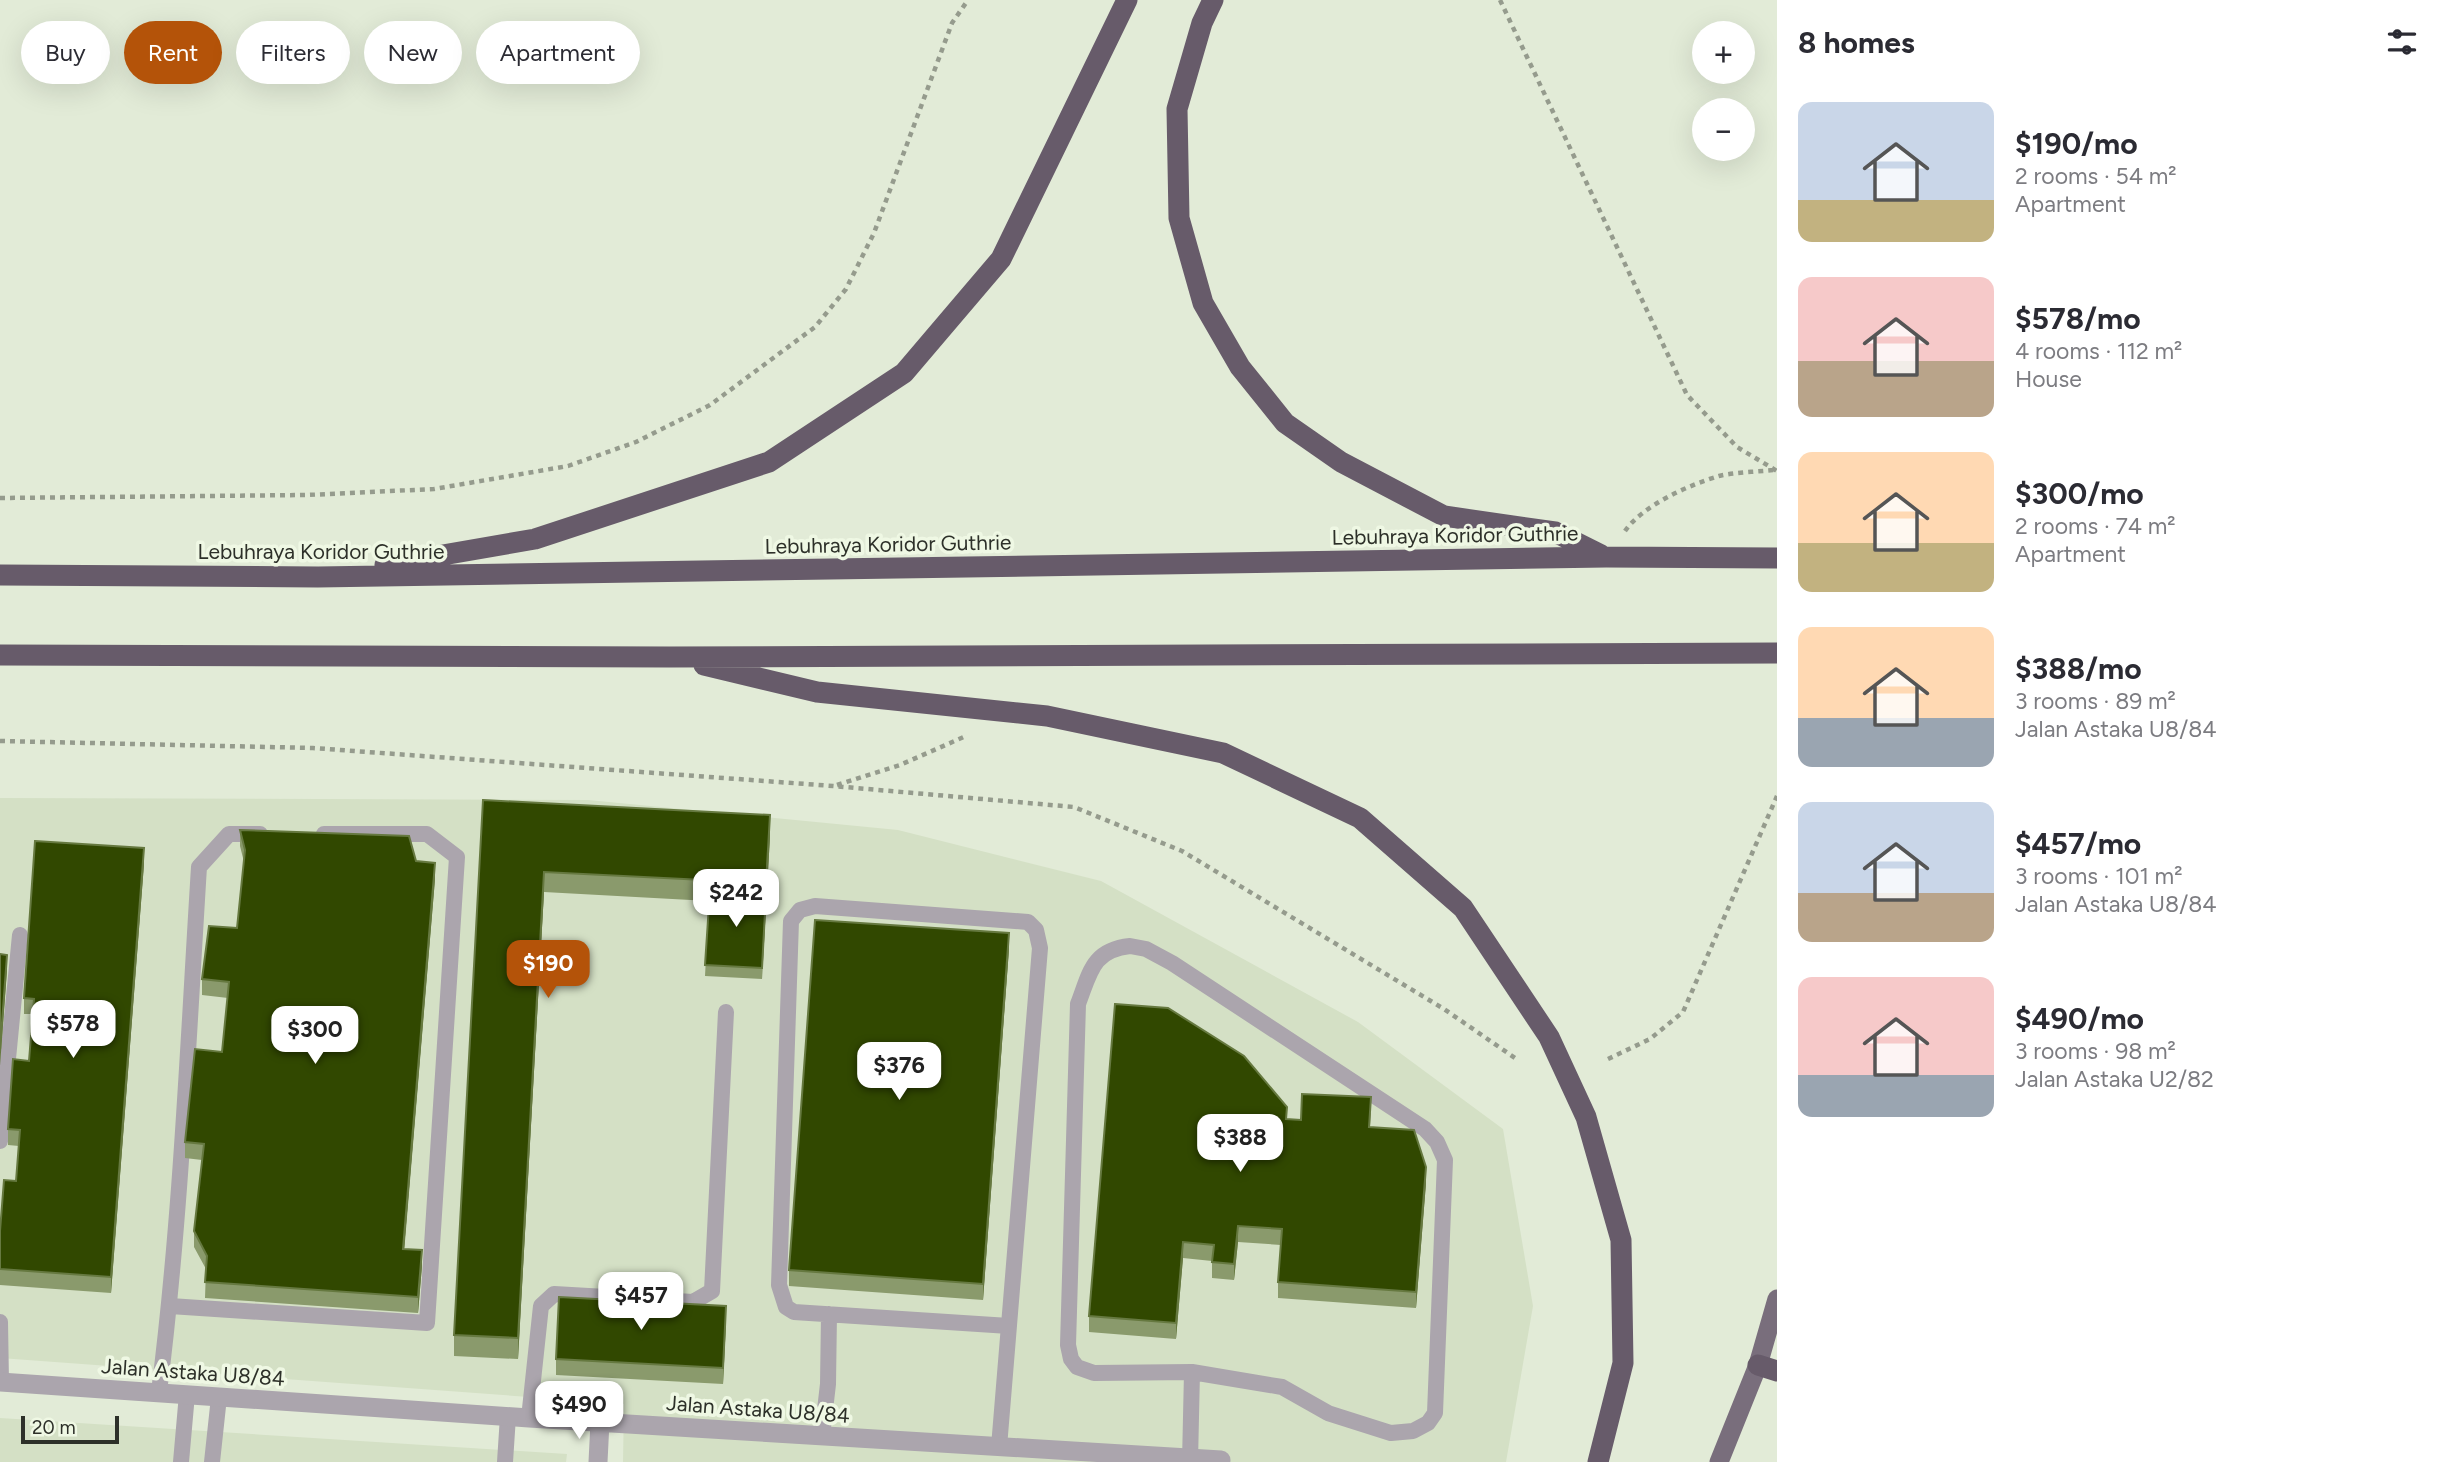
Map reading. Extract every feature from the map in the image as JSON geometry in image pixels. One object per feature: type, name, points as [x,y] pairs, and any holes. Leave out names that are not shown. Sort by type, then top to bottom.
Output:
[{"type":"highway","points":[[318,577],[535,539],[769,463],[904,373],[1001,259],[1127,0]]},
{"type":"highway","points":[[1213,0],[1202,23],[1177,109],[1179,218],[1203,303],[1240,366],[1285,423],[1341,462],[1432,510],[1444,516],[1555,532],[1606,557]]},
{"type":"highway","name":"Lebuhraya Koridor Guthrie","points":[[0,575],[318,577],[1606,557],[1777,558]]},
{"type":"highway","points":[[0,655],[669,657],[1777,653]]},
{"type":"highway","points":[[669,657],[817,692],[1047,716],[1223,752],[1360,818],[1463,908],[1549,1037],[1586,1117],[1621,1240],[1623,1363],[1598,1462]]},
{"type":"main road","points":[[1719,1462],[1767,1367],[1777,1299]]},
{"type":"street","name":"Jalan Astaka U8/84","points":[[1,1382],[1221,1461]]},
{"type":"street","points":[[598,1462],[600,1422]]},
{"type":"lane","points":[[159,1392],[170,1306],[181,1166],[199,867],[229,834],[282,834]]},
{"type":"lane","points":[[170,1306],[427,1323],[457,857],[427,834],[309,834]]},
{"type":"lane","points":[[999,1447],[1009,1326],[1040,948],[1035,930],[1028,922],[815,906],[800,910],[791,920],[779,1285],[786,1307],[794,1312],[1009,1326]]},
{"type":"lane","points":[[0,1141],[20,935]]},
{"type":"lane","points":[[1114,948],[1146,949],[1172,963],[1425,1129],[1437,1142],[1445,1160],[1436,1413],[1427,1423],[1413,1431],[1391,1433],[1328,1413],[1282,1387],[1192,1371],[1094,1373],[1077,1367],[1071,1359],[1068,1345],[1078,1004],[1094,965],[1102,955],[1114,948]]},
{"type":"lane","points":[[529,1418],[541,1306],[554,1294],[693,1301],[712,1291],[726,1012]]},
{"type":"lane","points":[[822,1436],[828,1384],[829,1314]]},
{"type":"lane","points":[[0,1322],[1,1382]]},
{"type":"lane","points":[[1190,1460],[1192,1371]]},
{"type":"lane","points":[[181,1462],[187,1394]]},
{"type":"lane","points":[[212,1462],[219,1396]]},
{"type":"lane","points":[[505,1462],[508,1416]]},
{"type":"path","points":[[0,498],[307,495],[433,489],[568,466],[636,442],[710,405],[815,327],[845,289],[874,233],[952,23],[968,0]]},
{"type":"path","points":[[1500,0],[1687,395],[1737,447],[1775,471]]},
{"type":"path","points":[[1606,557],[1633,520],[1667,497],[1720,476],[1775,471]]},
{"type":"path","points":[[833,786],[900,765],[977,732]]},
{"type":"path","points":[[0,741],[313,748],[833,786],[1074,807],[1182,851],[1444,1009],[1515,1058]]},
{"type":"path","points":[[1608,1059],[1650,1039],[1683,1012],[1777,796]]},
{"type":"shaded area","points":[[0,798],[588,800],[898,830],[1101,881],[1358,1022],[1503,1129],[1533,1306],[1506,1462],[623,1462],[624,1404],[0,1358]]},
{"type":"shaded area","points":[[0,1418],[567,1454],[566,1462],[0,1462]]},
{"type":"building","points":[[483,800],[770,815],[766,883],[544,872],[518,1338],[454,1335]]},
{"type":"building","points":[[240,830],[409,836],[416,861],[435,863],[403,1249],[422,1250],[418,1297],[205,1282],[207,1256],[194,1231],[204,1144],[185,1142],[195,1049],[222,1052],[229,982],[202,979],[209,926],[237,928],[245,850]]},
{"type":"building","points":[[35,841],[144,848],[111,1277],[0,1269],[4,1180],[16,1181],[20,1130],[8,1129],[13,1059],[29,1061],[34,999],[24,998]]},
{"type":"building","points":[[710,890],[766,893],[762,968],[705,965]]},
{"type":"building","points":[[815,920],[1009,933],[983,1284],[789,1270]]},
{"type":"building","points":[[0,954],[7,955],[0,1050]]},
{"type":"building","points":[[1115,1004],[1168,1008],[1244,1056],[1287,1107],[1286,1119],[1301,1120],[1302,1094],[1371,1097],[1369,1127],[1414,1130],[1426,1167],[1416,1292],[1278,1282],[1282,1229],[1238,1226],[1234,1264],[1212,1262],[1214,1245],[1183,1242],[1176,1323],[1089,1316]]},
{"type":"building","points":[[559,1297],[726,1306],[723,1368],[556,1359]]}]
